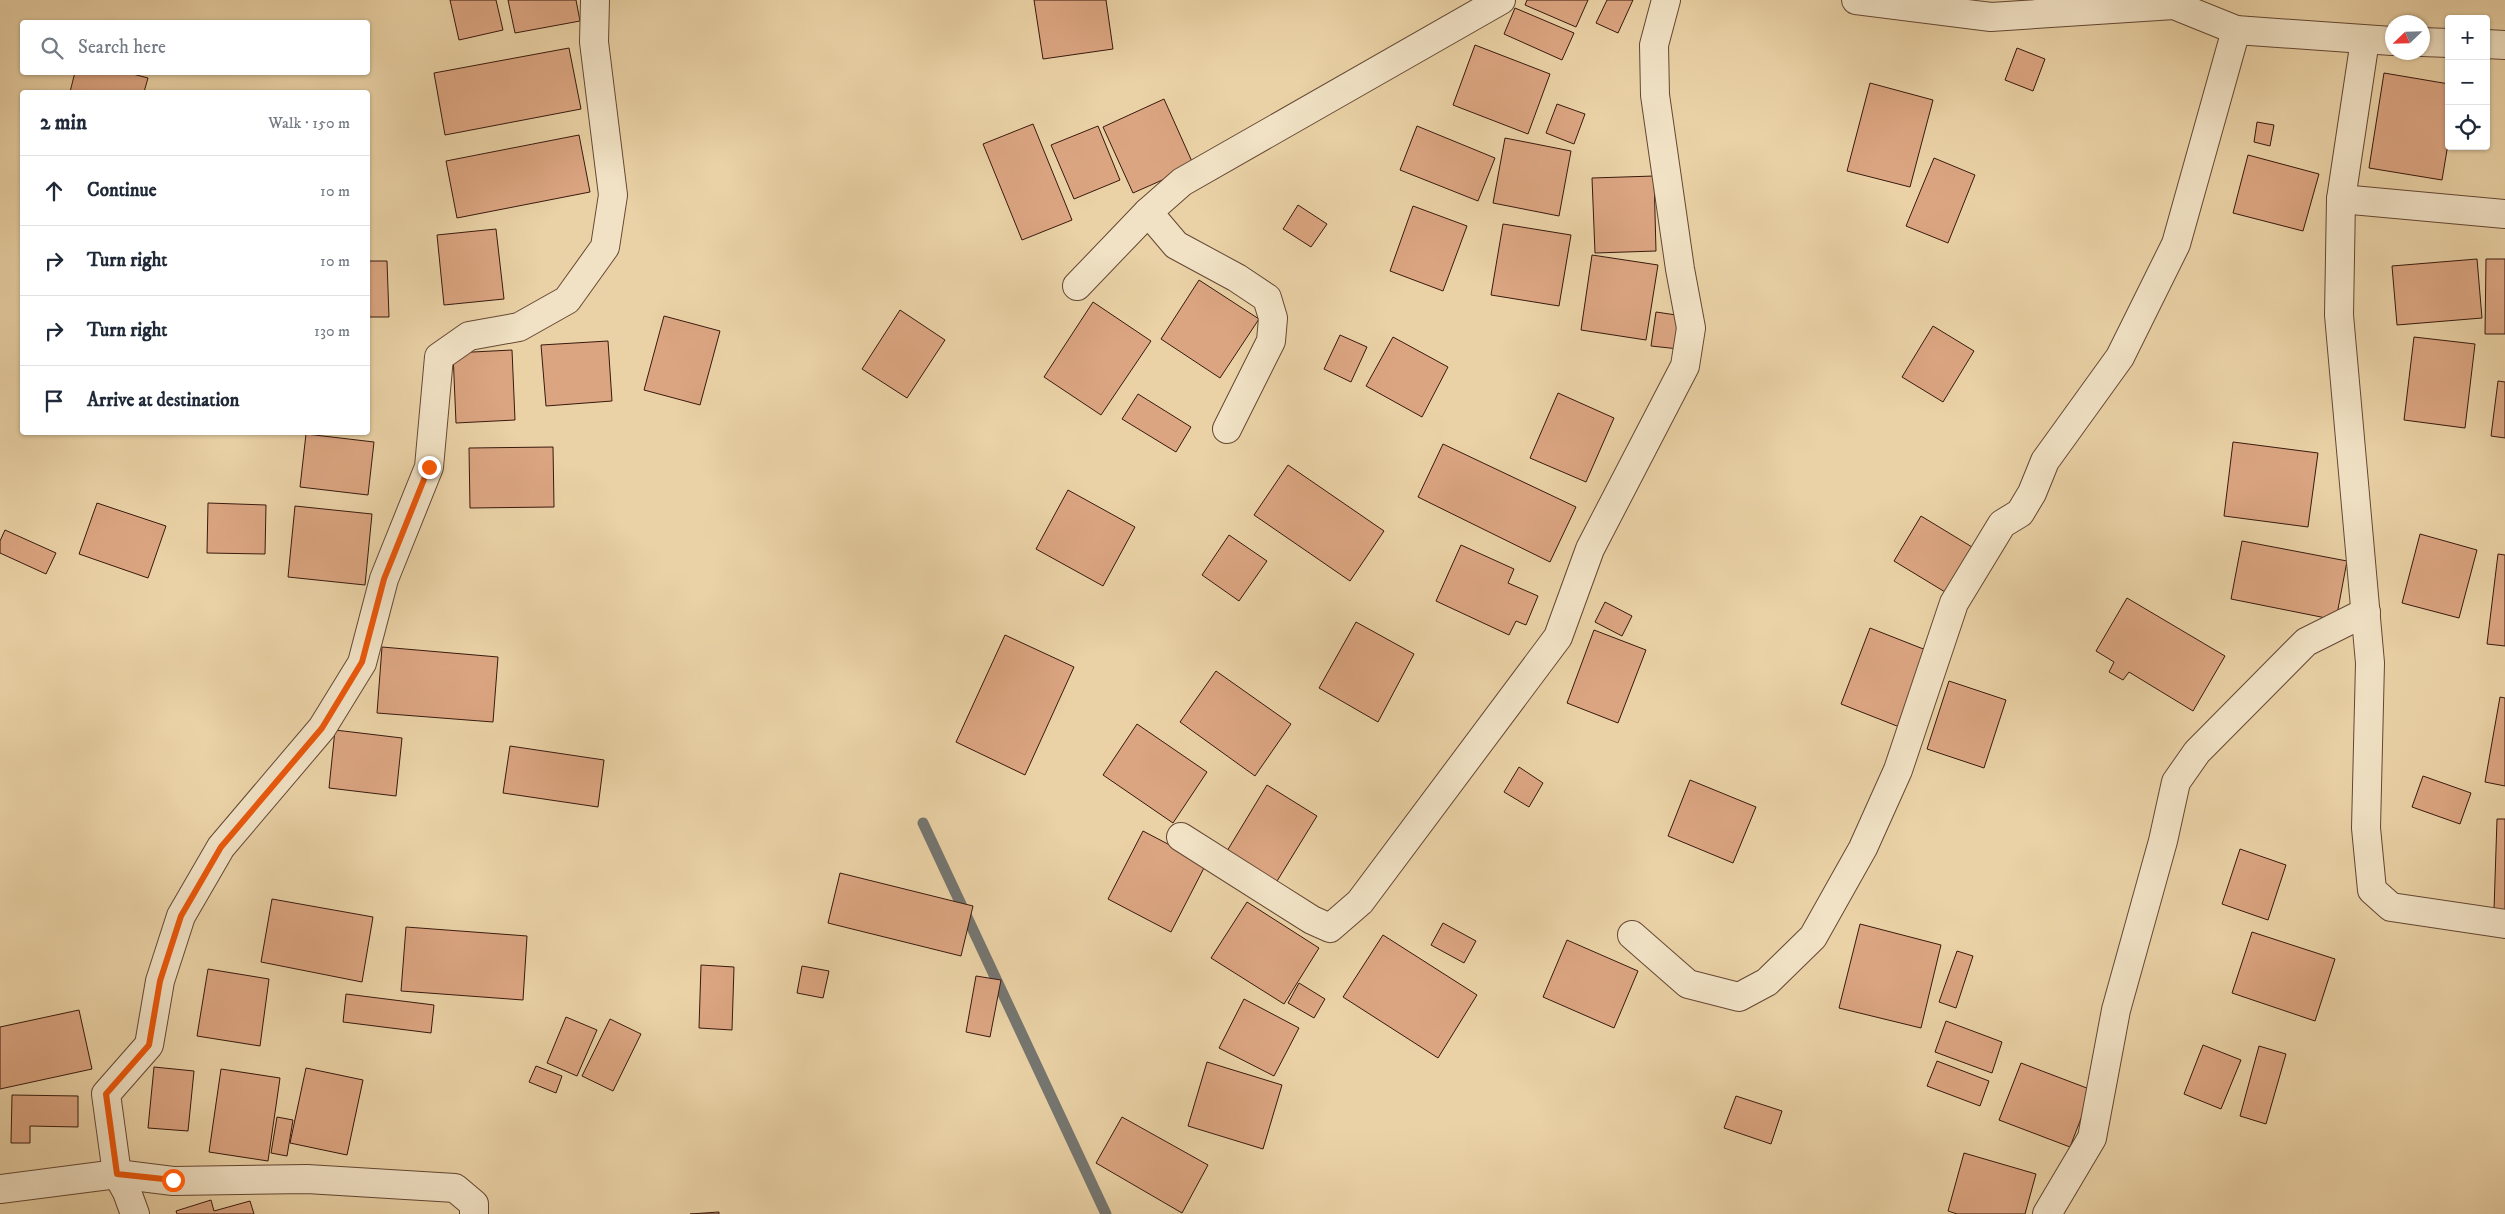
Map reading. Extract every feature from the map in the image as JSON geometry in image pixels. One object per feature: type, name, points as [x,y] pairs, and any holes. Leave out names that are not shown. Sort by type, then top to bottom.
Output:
[{"type":"street","points":[[135,1214],[127,1192],[117,1174],[106,1094],[149,1045],[160,981],[181,916],[221,847],[322,728],[362,662],[384,579],[429,467],[439,357],[469,336],[519,327],[567,300],[605,247],[613,195],[594,42],[595,0]]},
{"type":"street","points":[[1077,286],[1148,212],[1182,182],[1501,0]]},
{"type":"street","points":[[1181,837],[1312,920],[1330,928],[1360,902],[1558,637],[1590,549],[1685,366],[1691,328],[1680,270],[1655,94],[1654,45],[1666,0]]},
{"type":"street","points":[[1856,0],[1991,17],[2174,3],[2236,30],[2385,41]]},
{"type":"street","points":[[1632,935],[1688,984],[1739,997],[1766,982],[1813,937],[1863,848],[1898,770],[1954,603],[2002,524],[2020,513],[2032,493],[2045,461],[2120,357],[2176,244],[2236,30]]},
{"type":"street","points":[[2365,40],[2342,199],[2339,315],[2370,663],[2366,828],[2372,890],[2392,907],[2505,924]]},
{"type":"street","points":[[2430,42],[2445,43]]},
{"type":"street","points":[[2490,44],[2505,45]]},
{"type":"street","points":[[2342,199],[2505,214]]},
{"type":"street","points":[[1148,212],[1176,245],[1237,278],[1267,298],[1273,318],[1272,341],[1227,428]]},
{"type":"street","points":[[2047,1214],[2092,1138],[2116,1010],[2163,841],[2176,782],[2197,752],[2306,642],[2366,612]]},
{"type":"street","points":[[0,1189],[117,1174],[173,1180],[307,1179],[455,1188],[474,1204],[474,1214]]},
{"type":"building","points":[[450,0],[496,0],[503,30],[459,40]]},
{"type":"building","points":[[508,0],[576,0],[580,21],[515,33]]},
{"type":"building","points":[[1034,0],[1106,0],[1113,49],[1043,59]]},
{"type":"building","points":[[1527,0],[1588,0],[1576,27],[1525,5]]},
{"type":"building","points":[[1607,0],[1633,0],[1618,33],[1596,23]]},
{"type":"building","points":[[1515,8],[1574,33],[1562,60],[1504,34]]},
{"type":"building","points":[[1475,45],[1550,74],[1528,134],[1453,105]]},
{"type":"building","points":[[569,48],[581,109],[445,135],[434,73]]},
{"type":"building","points":[[2017,48],[2045,59],[2033,91],[2005,80]]},
{"type":"building","points":[[2384,73],[2445,83],[2445,150],[2447,150],[2442,180],[2369,168]]},
{"type":"building","points":[[74,75],[136,75],[148,78],[145,90],[70,90]]},
{"type":"building","points":[[1870,83],[1933,100],[1910,187],[1847,171]]},
{"type":"building","points":[[1164,99],[1194,166],[1133,193],[1103,127]]},
{"type":"building","points":[[1557,104],[1585,114],[1574,144],[1546,133]]},
{"type":"building","points":[[2257,122],[2274,125],[2270,146],[2254,142]]},
{"type":"building","points":[[1033,124],[1072,220],[1022,240],[983,144]]},
{"type":"building","points":[[1098,126],[1120,180],[1074,199],[1051,145]]},
{"type":"building","points":[[1417,126],[1495,158],[1478,201],[1400,170]]},
{"type":"building","points":[[579,135],[590,192],[457,218],[446,161]]},
{"type":"building","points":[[1505,138],[1571,151],[1559,216],[1493,203]]},
{"type":"building","points":[[2248,155],[2319,174],[2303,231],[2233,213]]},
{"type":"building","points":[[1934,158],[1975,175],[1948,243],[1906,226]]},
{"type":"building","points":[[1654,176],[1656,251],[1595,253],[1592,178]]},
{"type":"building","points":[[1298,205],[1327,224],[1311,247],[1283,229]]},
{"type":"building","points":[[1413,206],[1467,226],[1443,291],[1390,271]]},
{"type":"building","points":[[1503,224],[1571,235],[1559,306],[1491,295]]},
{"type":"building","points":[[496,229],[504,299],[444,305],[437,235]]},
{"type":"building","points":[[1592,255],[1658,265],[1646,340],[1581,330]]},
{"type":"building","points":[[2477,259],[2482,318],[2397,325],[2392,266]]},
{"type":"building","points":[[2486,259],[2505,259],[2505,334],[2485,334]]},
{"type":"building","points":[[370,261],[387,261],[389,317],[370,317]]},
{"type":"building","points":[[1199,280],[1259,319],[1220,378],[1161,339]]},
{"type":"building","points":[[1093,302],[1151,341],[1101,415],[1044,377]]},
{"type":"building","points":[[900,310],[945,340],[907,398],[862,369]]},
{"type":"building","points":[[1656,312],[1683,316],[1679,349],[1651,346]]},
{"type":"building","points":[[664,316],[720,331],[700,405],[644,390]]},
{"type":"building","points":[[1933,326],[1974,351],[1943,402],[1902,377]]},
{"type":"building","points":[[1340,335],[1367,347],[1351,382],[1324,369]]},
{"type":"building","points":[[1393,337],[1448,367],[1422,417],[1366,386]]},
{"type":"building","points":[[2414,337],[2475,344],[2465,428],[2404,420]]},
{"type":"building","points":[[608,341],[612,401],[546,406],[541,345]]},
{"type":"building","points":[[512,350],[515,420],[456,423],[453,353]]},
{"type":"building","points":[[2498,381],[2505,382],[2505,438],[2491,436]]},
{"type":"building","points":[[1558,393],[1614,418],[1586,482],[1530,458]]},
{"type":"building","points":[[1138,394],[1191,427],[1176,452],[1122,419]]},
{"type":"building","points":[[306,435],[374,442],[368,495],[300,487]]},
{"type":"building","points":[[2233,442],[2318,453],[2308,527],[2224,516]]},
{"type":"building","points":[[1443,444],[1576,507],[1550,562],[1418,497]]},
{"type":"building","points":[[553,447],[554,507],[470,508],[469,448]]},
{"type":"building","points":[[1288,465],[1384,531],[1350,581],[1254,515]]},
{"type":"building","points":[[1068,490],[1135,527],[1103,586],[1036,549]]},
{"type":"building","points":[[97,503],[166,526],[148,578],[79,554]]},
{"type":"building","points":[[208,503],[266,505],[265,554],[207,553]]},
{"type":"building","points":[[295,506],[372,514],[365,585],[288,577]]},
{"type":"building","points":[[1921,516],[1977,550],[1950,595],[1894,561]]},
{"type":"building","points":[[5,530],[56,553],[46,574],[0,553],[0,541]]},
{"type":"building","points":[[2420,534],[2477,550],[2459,618],[2402,603]]},
{"type":"building","points":[[1229,535],[1267,561],[1239,601],[1202,575]]},
{"type":"building","points":[[2242,541],[2347,561],[2336,620],[2231,599]]},
{"type":"building","points":[[1461,545],[1514,569],[1508,583],[1538,596],[1526,625],[1516,621],[1509,635],[1436,601]]},
{"type":"building","points":[[2498,554],[2505,555],[2505,646],[2487,644]]},
{"type":"building","points":[[2127,598],[2225,656],[2193,711],[2129,672],[2123,680],[2109,672],[2114,662],[2096,651]]},
{"type":"building","points":[[1605,602],[1632,616],[1622,636],[1595,622]]},
{"type":"building","points":[[1356,622],[1414,654],[1378,722],[1319,688]]},
{"type":"building","points":[[1870,628],[1931,652],[1902,728],[1841,704]]},
{"type":"building","points":[[1594,630],[1646,650],[1618,723],[1567,703]]},
{"type":"building","points":[[1005,635],[1074,667],[1025,775],[956,742]]},
{"type":"building","points":[[382,647],[498,657],[493,722],[377,713]]},
{"type":"building","points":[[1216,671],[1291,724],[1255,776],[1180,722]]},
{"type":"building","points":[[1949,681],[2006,700],[1984,768],[1927,749]]},
{"type":"building","points":[[2500,697],[2505,698],[2505,786],[2485,782]]},
{"type":"building","points":[[1137,724],[1207,772],[1173,823],[1103,775]]},
{"type":"building","points":[[335,730],[402,738],[396,796],[329,788]]},
{"type":"building","points":[[510,746],[604,760],[598,807],[503,793]]},
{"type":"building","points":[[1519,767],[1543,783],[1529,807],[1504,792]]},
{"type":"building","points":[[2423,776],[2471,793],[2460,824],[2412,807]]},
{"type":"building","points":[[1690,780],[1756,807],[1733,863],[1668,836]]},
{"type":"building","points":[[1267,785],[1317,816],[1274,886],[1224,856]]},
{"type":"building","points":[[2497,819],[2505,819],[2505,911],[2494,910]]},
{"type":"building","points":[[1143,831],[1206,864],[1171,932],[1108,899]]},
{"type":"building","points":[[2240,849],[2286,865],[2268,920],[2222,904]]},
{"type":"building","points":[[840,873],[973,906],[961,956],[828,923]]},
{"type":"building","points":[[272,899],[373,917],[362,982],[261,962]]},
{"type":"building","points":[[1247,902],[1319,948],[1284,1004],[1211,958]]},
{"type":"building","points":[[1443,923],[1476,941],[1464,963],[1431,945]]},
{"type":"building","points":[[1860,924],[1941,945],[1921,1028],[1839,1008]]},
{"type":"building","points":[[406,927],[527,936],[523,1000],[401,991]]},
{"type":"building","points":[[2252,932],[2335,959],[2315,1021],[2232,993]]},
{"type":"building","points":[[1383,935],[1477,995],[1438,1058],[1343,997]]},
{"type":"building","points":[[1567,940],[1638,971],[1614,1028],[1543,997]]},
{"type":"building","points":[[1957,951],[1973,956],[1956,1008],[1939,1002]]},
{"type":"building","points":[[701,965],[734,967],[732,1030],[699,1028]]},
{"type":"building","points":[[802,966],[829,971],[823,998],[797,993]]},
{"type":"building","points":[[208,969],[269,979],[260,1046],[197,1036]]},
{"type":"building","points":[[976,976],[1001,980],[990,1037],[966,1032]]},
{"type":"building","points":[[1299,983],[1325,999],[1314,1018],[1288,1003]]},
{"type":"building","points":[[346,994],[434,1005],[431,1033],[343,1022]]},
{"type":"building","points":[[1244,999],[1299,1028],[1274,1076],[1219,1048]]},
{"type":"building","points":[[79,1010],[92,1069],[0,1089],[0,1027]]},
{"type":"building","points":[[566,1017],[597,1030],[577,1076],[547,1063]]},
{"type":"building","points":[[610,1019],[641,1034],[613,1091],[582,1076]]},
{"type":"building","points":[[1946,1021],[2002,1042],[1992,1073],[1935,1052]]},
{"type":"building","points":[[2203,1045],[2241,1060],[2221,1109],[2184,1094]]},
{"type":"building","points":[[2259,1046],[2286,1054],[2266,1124],[2240,1116]]},
{"type":"building","points":[[1937,1061],[1989,1081],[1980,1106],[1927,1086]]},
{"type":"building","points":[[1207,1062],[1282,1085],[1263,1149],[1188,1126]]},
{"type":"building","points":[[2021,1063],[2092,1090],[2070,1147],[1999,1120]]},
{"type":"building","points":[[536,1066],[562,1076],[556,1093],[529,1082]]},
{"type":"building","points":[[154,1067],[194,1071],[188,1131],[148,1128]]},
{"type":"building","points":[[306,1068],[363,1080],[347,1155],[290,1143]]},
{"type":"building","points":[[221,1069],[280,1078],[268,1161],[209,1152]]},
{"type":"building","points":[[12,1095],[78,1096],[78,1127],[30,1126],[30,1143],[11,1143]]},
{"type":"building","points":[[1736,1096],[1782,1111],[1771,1144],[1724,1128]]},
{"type":"building","points":[[277,1117],[293,1120],[287,1156],[271,1153]]},
{"type":"building","points":[[1122,1117],[1208,1165],[1182,1213],[1096,1163]]},
{"type":"building","points":[[1964,1153],[2036,1174],[2025,1214],[1957,1214],[1948,1211]]},
{"type":"building","points":[[211,1200],[214,1211],[250,1201],[254,1214],[177,1214],[176,1211]]},
{"type":"building","points":[[719,1212],[719,1214],[690,1214]]},
{"type":"waterway","points":[[923,823],[1106,1214]]},
{"type":"route","points":[[173,1180],[117,1174],[106,1094],[149,1045],[160,981],[181,916],[221,847],[322,728],[362,662],[384,579],[429,467]]}]
